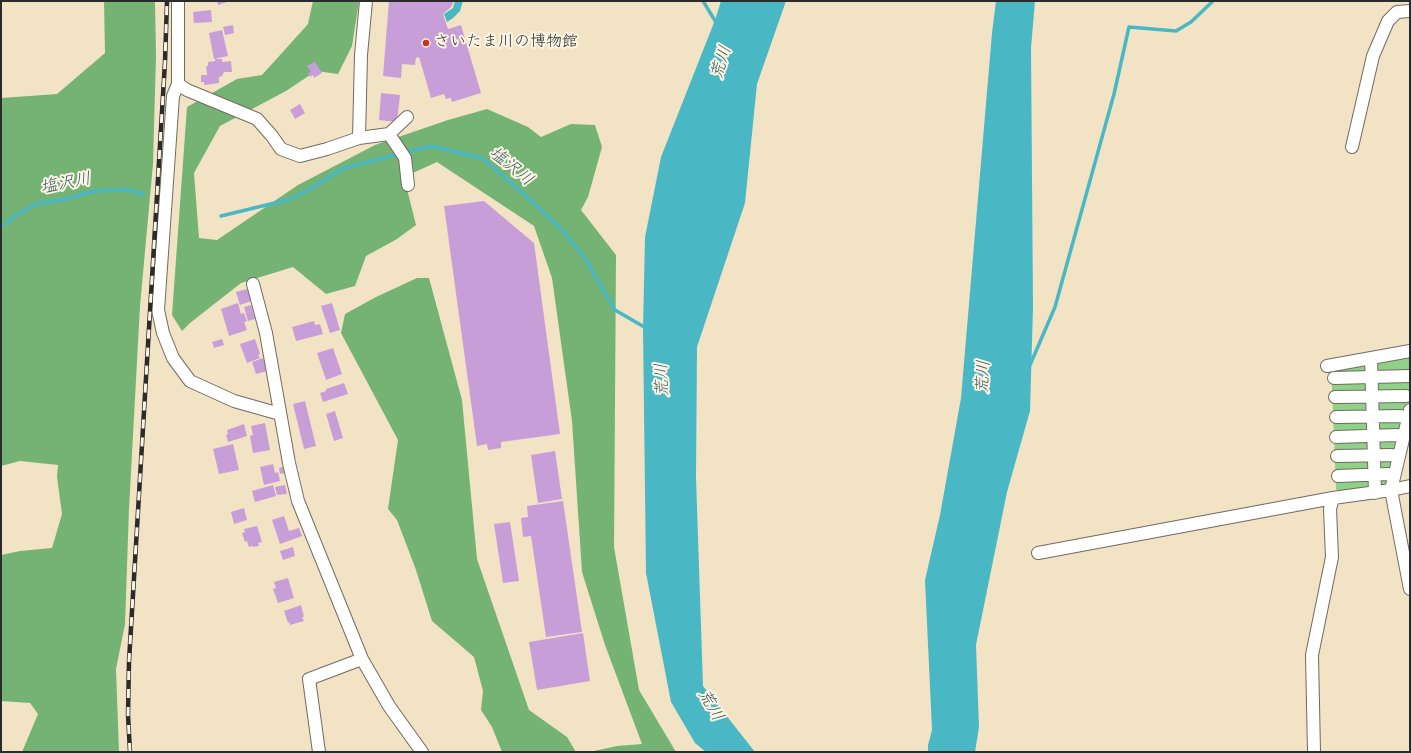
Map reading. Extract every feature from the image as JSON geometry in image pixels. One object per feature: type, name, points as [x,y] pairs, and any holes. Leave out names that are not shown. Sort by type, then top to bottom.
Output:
[{"type":"street","points":[[178,1],[178,84],[173,96],[158,310],[163,333],[173,358],[190,381],[234,401],[280,414]]},
{"type":"street","points":[[359,138],[361,55],[366,1]]},
{"type":"street","points":[[1352,147],[1373,56],[1388,21],[1397,12],[1410,11]]},
{"type":"street","points":[[178,84],[187,90],[257,119],[281,149],[300,156],[359,138],[389,134],[407,117]]},
{"type":"street","points":[[389,134],[405,158],[408,184]]},
{"type":"street","points":[[253,284],[266,333],[280,414],[298,501],[362,659],[389,706],[422,752]]},
{"type":"street","points":[[1328,366],[1410,351]]},
{"type":"street","points":[[1371,358],[1375,492]]},
{"type":"street","points":[[1334,378],[1410,376]]},
{"type":"street","points":[[1335,396],[1406,396]]},
{"type":"street","points":[[1336,417],[1406,413],[1391,490],[1410,589]]},
{"type":"street","points":[[1336,436],[1397,436]]},
{"type":"street","points":[[1337,456],[1392,455]]},
{"type":"street","points":[[1338,476],[1388,474]]},
{"type":"street","points":[[1038,553],[1334,498],[1410,486]]},
{"type":"street","points":[[1314,752],[1312,656],[1332,557],[1330,509],[1334,498]]},
{"type":"street","points":[[320,752],[309,678],[362,659]]},
{"type":"green space","points":[[104,1],[155,1],[156,56],[153,164],[140,306],[129,509],[125,624],[116,669],[119,752],[22,752],[38,714],[30,703],[1,701],[1,555],[20,551],[52,548],[62,514],[57,477],[58,465],[20,461],[1,466],[1,98],[57,94],[105,53]]},
{"type":"green space","points":[[313,1],[359,1],[352,46],[338,74],[316,71],[286,91],[220,126],[194,173],[199,238],[217,240],[298,185],[375,145],[448,120],[487,109],[528,127],[541,137],[571,124],[595,125],[602,147],[588,197],[581,210],[616,255],[614,547],[639,690],[676,752],[589,752],[617,746],[642,744],[605,645],[582,572],[572,421],[552,278],[534,226],[437,162],[404,177],[416,225],[397,239],[366,256],[355,286],[326,294],[293,267],[241,283],[182,331],[172,315],[187,107],[237,79],[262,75],[308,24]]},
{"type":"green space","points":[[417,278],[429,278],[462,400],[477,559],[529,710],[567,737],[576,752],[502,752],[492,727],[481,710],[483,691],[474,657],[432,621],[416,570],[397,520],[388,509],[398,440],[341,333],[345,314],[376,297]]},
{"type":"green space","points":[[1410,348],[1410,388],[1388,480],[1385,486],[1338,492],[1336,489],[1331,364]]},
{"type":"water","points":[[455,1],[463,1],[460,11],[447,22],[444,14],[453,8]]},
{"type":"water","name":"荒川","points":[[721,1],[786,1],[757,84],[745,203],[697,347],[696,477],[703,686],[755,752],[706,752],[695,743],[671,702],[646,573],[643,327],[645,237],[661,157],[715,20]]},
{"type":"water","name":"荒川","points":[[996,1],[1035,1],[1031,48],[1033,308],[1030,411],[1007,492],[976,645],[979,727],[975,752],[928,752],[928,745],[932,730],[925,580],[940,515],[961,398]]},
{"type":"building","points":[[217,1],[230,1],[218,5]]},
{"type":"building","name":"さいたま川の博物館","points":[[389,1],[454,1],[451,7],[443,14],[448,29],[461,25],[481,93],[452,102],[451,98],[446,99],[444,94],[431,98],[419,57],[416,58],[415,65],[402,64],[401,78],[383,76]]},
{"type":"building","points":[[211,10],[212,22],[194,23],[193,12]]},
{"type":"building","points":[[233,25],[234,33],[225,35],[223,27]]},
{"type":"building","points":[[222,30],[228,56],[214,59],[209,33]]},
{"type":"building","points":[[215,59],[222,59],[222,62],[231,61],[232,72],[224,72],[222,76],[219,77],[219,83],[204,85],[204,82],[201,82],[201,75],[207,75],[206,66],[208,66],[208,62],[215,61]]},
{"type":"building","points":[[315,62],[322,73],[314,78],[313,75],[310,77],[308,73],[311,72],[307,66]]},
{"type":"building","points":[[381,93],[400,95],[397,122],[379,120]]},
{"type":"building","points":[[300,104],[305,113],[295,119],[290,110]]},
{"type":"building","points":[[484,201],[534,243],[560,434],[501,442],[501,448],[488,450],[487,444],[477,446],[444,206]]},
{"type":"building","points":[[247,289],[251,301],[240,305],[236,292]]},
{"type":"building","points":[[238,303],[241,314],[244,313],[247,321],[244,322],[247,330],[229,336],[221,309]]},
{"type":"building","points":[[332,303],[340,330],[330,333],[321,306]]},
{"type":"building","points":[[251,305],[255,319],[248,321],[244,307]]},
{"type":"building","points":[[314,321],[315,325],[320,324],[323,334],[296,341],[292,327]]},
{"type":"building","points":[[222,339],[224,345],[214,348],[212,342]]},
{"type":"building","points":[[255,339],[260,358],[247,363],[240,344]]},
{"type":"building","points":[[333,348],[342,374],[326,380],[317,353]]},
{"type":"building","points":[[263,358],[267,371],[256,374],[252,362]]},
{"type":"building","points":[[344,383],[348,394],[323,402],[320,393],[326,391],[326,389]]},
{"type":"building","points":[[305,401],[316,446],[304,449],[293,404]]},
{"type":"building","points":[[335,411],[343,438],[334,441],[326,414]]},
{"type":"building","points":[[265,423],[270,450],[253,453],[250,436],[253,435],[251,426]]},
{"type":"building","points":[[244,424],[247,436],[228,442],[226,435],[228,434],[227,430]]},
{"type":"building","points":[[233,444],[239,470],[219,474],[213,449]]},
{"type":"building","points":[[555,451],[562,499],[538,503],[531,455]]},
{"type":"building","points":[[273,464],[275,473],[278,472],[280,481],[264,485],[260,467]]},
{"type":"building","points":[[283,467],[285,473],[280,474],[279,468]]},
{"type":"building","points":[[273,485],[276,496],[255,502],[252,491]]},
{"type":"building","points":[[285,485],[287,494],[277,495],[275,487]]},
{"type":"building","points":[[563,501],[582,632],[546,637],[531,536],[523,537],[521,518],[528,517],[527,506]]},
{"type":"building","points":[[244,508],[247,520],[234,524],[231,512]]},
{"type":"building","points":[[284,516],[289,531],[299,528],[302,536],[280,544],[272,520]]},
{"type":"building","points":[[510,522],[519,581],[503,583],[494,524]]},
{"type":"building","points":[[257,526],[262,542],[258,543],[259,546],[249,547],[247,541],[245,542],[242,533],[245,532],[244,529]]},
{"type":"building","points":[[293,547],[295,556],[283,560],[280,551]]},
{"type":"building","points":[[288,578],[294,598],[278,603],[273,589],[276,588],[274,582]]},
{"type":"building","points":[[301,605],[304,617],[302,617],[304,621],[290,625],[284,611]]},
{"type":"building","points":[[583,633],[590,681],[537,690],[529,642]]},
{"type":"waterway","points":[[703,1],[717,24]]},
{"type":"waterway","points":[[1030,365],[1055,307],[1114,94],[1129,27],[1176,31],[1191,22],[1213,1]]},
{"type":"waterway","name":"塩沢川","points":[[221,216],[287,200],[303,193],[344,168],[430,146],[482,158],[525,195],[562,230],[584,257],[615,310],[646,328]]},
{"type":"waterway","name":"塩沢川","points":[[1,227],[16,215],[36,204],[62,200],[94,191],[129,190],[143,194]]},
{"type":"railway","points":[[130,752],[128,715],[129,661],[165,62],[167,1]]},
{"type":"place","name":"さいたま川の博物館","points":[[426,43]]}]
